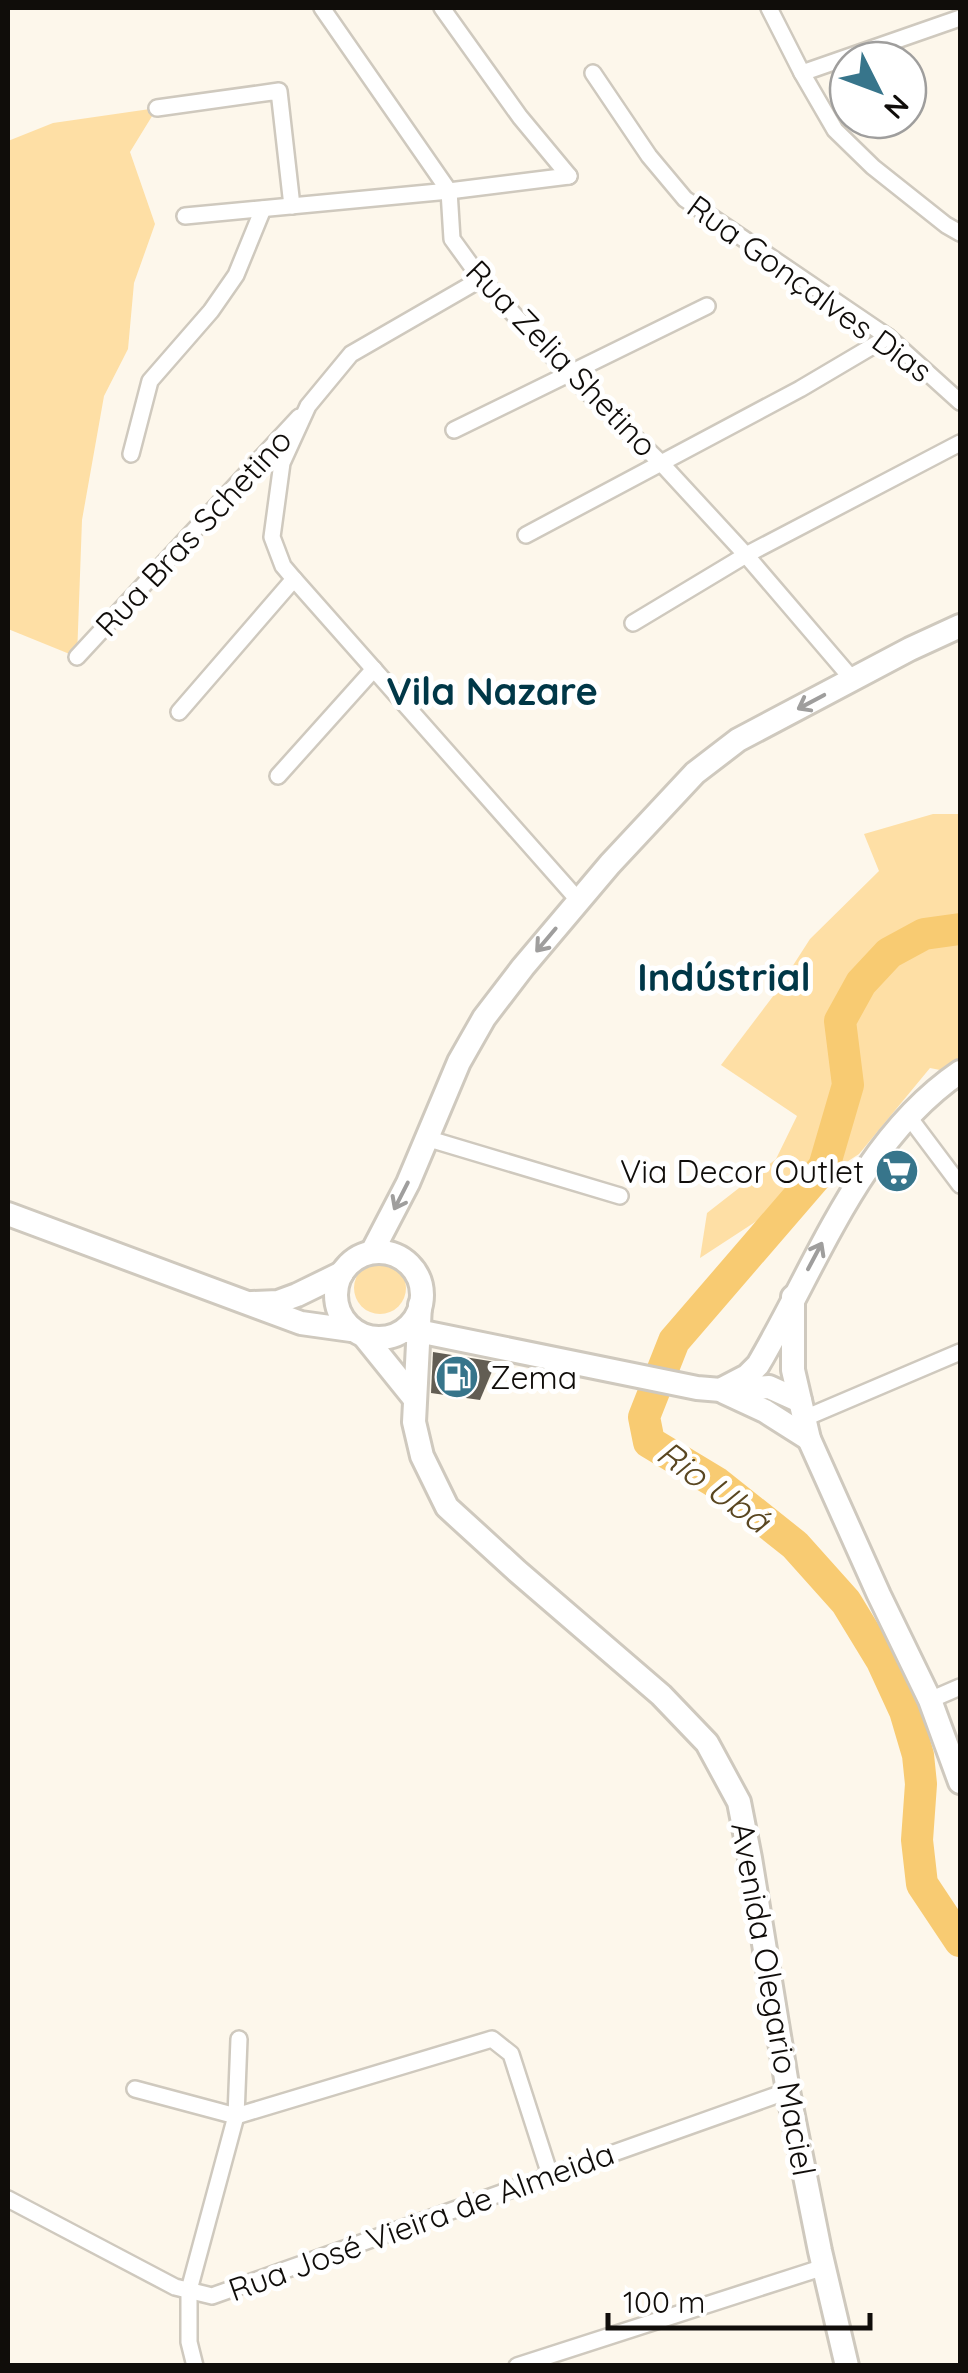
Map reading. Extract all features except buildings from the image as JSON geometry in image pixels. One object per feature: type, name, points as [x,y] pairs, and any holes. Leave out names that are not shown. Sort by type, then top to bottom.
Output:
[{"type":"main road","points":[[372,1252],[408,1183],[459,1062],[484,1018],[522,967],[695,773],[738,740],[960,626]]},
{"type":"main road","points":[[709,1389],[747,1376],[758,1364],[836,1217],[886,1144],[909,1117],[960,1072]]},
{"type":"main road","points":[[8,1214],[301,1323],[385,1338],[419,1328],[709,1389],[766,1411],[805,1420]]},
{"type":"main road","points":[[246,1304],[278,1302],[342,1272],[360,1256],[384,1252],[405,1261],[416,1272],[420,1286],[419,1328]]},
{"type":"main road","points":[[342,1272],[337,1285],[339,1312],[414,1398]]},
{"type":"main road","points":[[793,1297],[793,1370],[805,1420],[879,1596],[930,1700],[960,1782]]},
{"type":"main road","name":"Avenida Olegario Maciel","points":[[419,1328],[414,1422],[422,1456],[446,1506],[661,1695],[707,1743],[738,1802],[788,2091],[847,2366]]},
{"type":"main road","points":[[709,1389],[769,1387],[805,1420]]},
{"type":"street","points":[[322,8],[449,191]]},
{"type":"street","points":[[185,216],[568,176],[442,8]]},
{"type":"street","points":[[769,8],[835,130],[872,166],[960,233]]},
{"type":"street","points":[[802,73],[960,18]]},
{"type":"street","name":"Rua Gonçalves Dias","points":[[594,73],[649,156],[685,200],[888,337],[960,402]]},
{"type":"street","points":[[157,108],[279,91],[292,206]]},
{"type":"street","name":"Rua Zelia Shetino","points":[[449,191],[452,239],[481,279],[569,374],[662,464],[853,680]]},
{"type":"street","points":[[131,454],[150,380],[236,275],[263,209]]},
{"type":"street","points":[[481,279],[351,354],[308,406],[282,462],[272,537],[282,566],[579,901]]},
{"type":"street","points":[[454,430],[707,306]]},
{"type":"street","points":[[526,536],[800,389],[888,337]]},
{"type":"street","name":"Rua Bras Schetino","points":[[77,657],[308,406]]},
{"type":"street","points":[[633,622],[746,555],[960,443]]},
{"type":"street","points":[[179,712],[294,579]]},
{"type":"street","points":[[278,776],[374,668]]},
{"type":"street","points":[[909,1117],[960,1185]]},
{"type":"street","points":[[426,1138],[620,1196]]},
{"type":"street","points":[[805,1420],[960,1352]]},
{"type":"street","points":[[930,1700],[960,1686]]},
{"type":"street","points":[[194,2366],[189,2342],[189,2290],[236,2116],[238,2039]]},
{"type":"street","points":[[134,2089],[236,2116],[492,2039],[511,2054],[550,2175]]},
{"type":"street","name":"Rua José Vieira de Almeida","points":[[8,2199],[175,2286],[212,2296],[788,2091]]},
{"type":"street","points":[[517,2366],[824,2267]]},
{"type":"shaded area","points":[[157,108],[130,152],[155,224],[134,283],[128,349],[104,396],[82,520],[77,657],[8,629],[8,141],[53,123]]},
{"type":"shaded area","points":[[933,814],[960,814],[960,1074],[930,1068],[859,1154],[700,1258],[707,1213],[776,1159],[797,1116],[721,1065],[810,939],[879,871],[864,834]]},
{"type":"shaded area","points":[[380,1262],[398,1270],[406,1288],[398,1306],[380,1314],[362,1306],[354,1288],[362,1270]]},
{"type":"waterway","name":"Rio Ubá","points":[[960,929],[924,934],[889,953],[861,983],[840,1021],[848,1085],[824,1167],[674,1341],[644,1417],[649,1442],[717,1483],[795,1545],[846,1602],[882,1661],[905,1711],[918,1755],[921,1784],[917,1840],[922,1884],[960,1941]]},
{"type":"place","name":"Via Decor Outlet","points":[[897,1171]]},
{"type":"place","name":"Zema","points":[[457,1377]]},
{"type":"district","name":"Vila Nazare","points":[[492,691]]},
{"type":"district","name":"Indústrial","points":[[724,977]]}]
